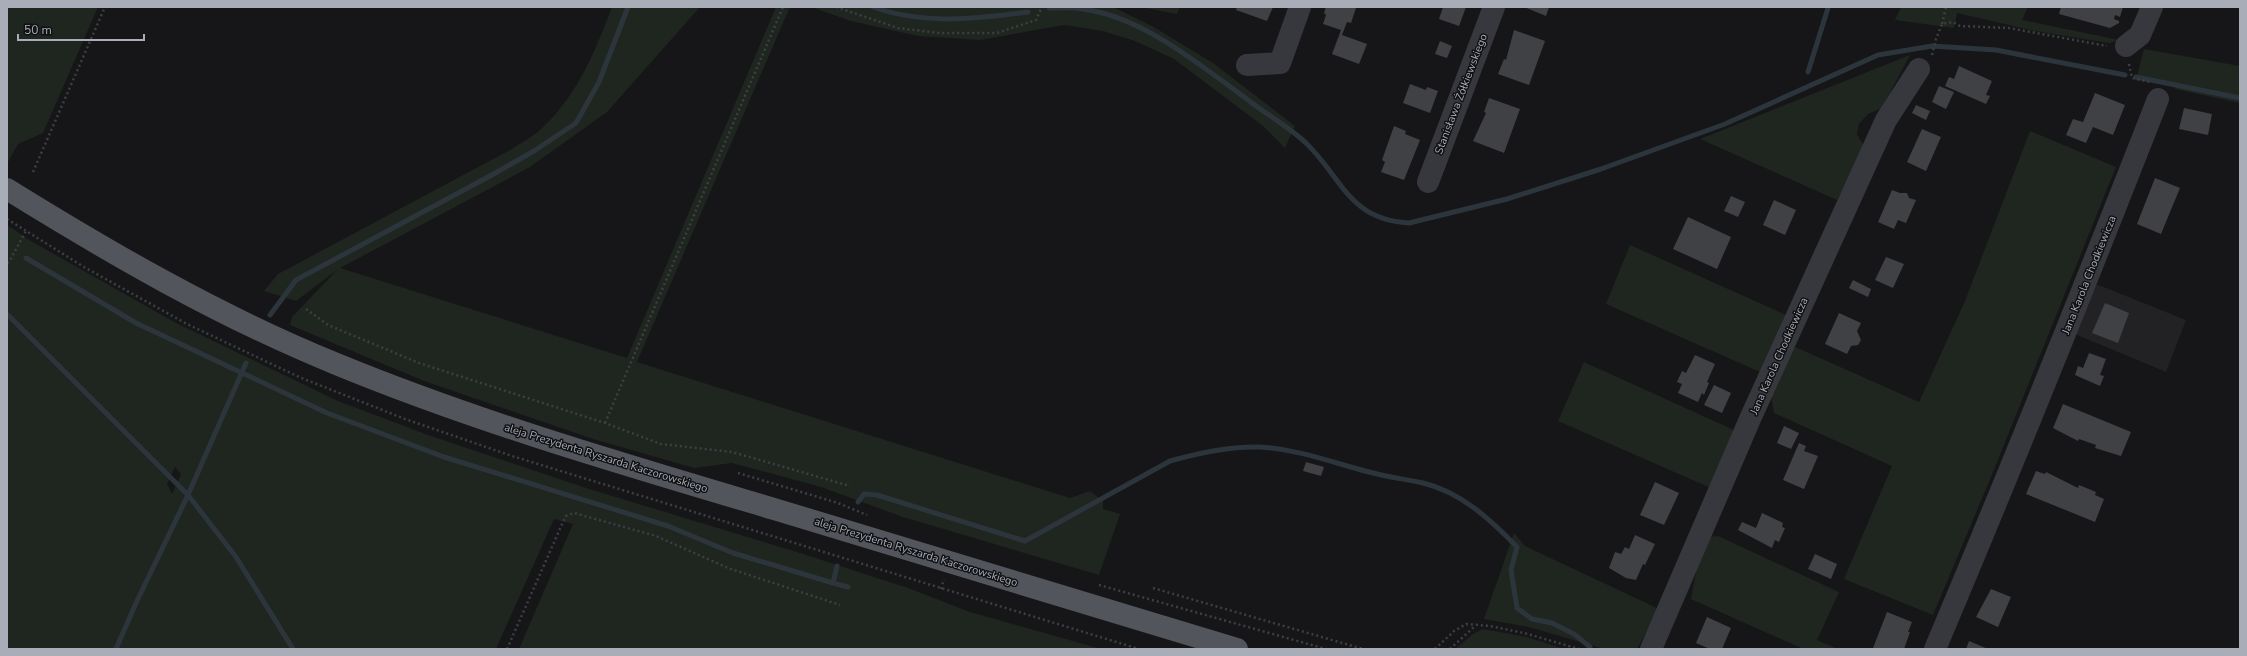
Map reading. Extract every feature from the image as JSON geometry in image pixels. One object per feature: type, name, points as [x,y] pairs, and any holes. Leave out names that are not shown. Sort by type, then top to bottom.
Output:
[{"type":"main road","name":"aleja Prezydenta Ryszarda Kaczorowskiego","points":[[7,189],[103,248],[214,308],[331,362],[419,396],[523,432],[702,488],[1237,649]]},
{"type":"street","points":[[1247,65],[1280,63],[1300,7]]},
{"type":"street","name":"Stanisława Żółkiewskiego","points":[[1428,182],[1494,7]]},
{"type":"street","points":[[2126,46],[2140,35],[2152,7]]},
{"type":"street","name":"Jana Karola Chodkiewicza","points":[[1651,649],[1750,419],[1886,120],[1918,69]]},
{"type":"street","name":"Jana Karola Chodkiewicza","points":[[1935,649],[2085,286],[2158,99]]},
{"type":"path","points":[[33,172],[105,7]]},
{"type":"path","points":[[605,423],[783,7]]},
{"type":"path","points":[[836,7],[898,28],[938,33],[997,33],[1036,20],[1042,7]]},
{"type":"path","points":[[1934,50],[1935,40],[1942,24],[1946,7]]},
{"type":"path","points":[[1942,24],[1953,22],[1960,26],[2009,28],[2089,44],[2126,46]]},
{"type":"path","points":[[8,262],[26,231]]},
{"type":"path","points":[[306,309],[328,325],[419,363],[605,423],[661,444],[732,452],[850,486]]},
{"type":"path","points":[[738,473],[838,503],[874,518]]},
{"type":"path","points":[[507,649],[563,522],[566,516],[574,513],[656,536],[728,568],[840,605]]},
{"type":"path","points":[[1092,583],[1326,649]]},
{"type":"path","points":[[1153,588],[1363,649]]},
{"type":"path","points":[[1435,649],[1454,632],[1466,624],[1524,633],[1579,649]]},
{"type":"path","points":[[1450,649],[1475,626]]},
{"type":"shaded area","points":[[7,7],[98,7],[43,133],[18,144],[7,164]]},
{"type":"shaded area","points":[[612,7],[700,7],[607,112],[530,167],[340,268],[627,358],[776,7],[795,7],[789,9],[637,362],[1070,498],[1090,491],[1103,501],[1103,509],[1120,514],[1099,575],[903,517],[821,487],[732,463],[694,468],[593,439],[424,381],[290,325],[292,317],[337,270],[296,301],[264,291],[278,274],[512,149],[539,131],[566,101],[584,72]]},
{"type":"shaded area","points":[[811,7],[1113,7],[1152,26],[1213,63],[1295,126],[1285,148],[1263,126],[1174,59],[1135,41],[1103,31],[1064,25],[980,40],[918,36],[851,21]]},
{"type":"shaded area","points":[[1140,7],[1180,7],[1177,14]]},
{"type":"shaded area","points":[[1901,7],[2028,7],[2022,20],[2119,40],[2110,43],[2035,31],[1957,13],[1954,28],[1895,20]]},
{"type":"shaded area","points":[[2144,49],[2240,66],[2240,103],[2175,89],[2176,83],[2137,76]]},
{"type":"shaded area","points":[[1910,55],[1882,108],[1868,114],[1859,124],[1857,134],[1865,148],[1837,200],[1700,139]]},
{"type":"shaded area","points":[[2030,131],[2116,167],[1991,477],[1933,615],[1844,579],[1892,466],[1774,413],[1771,395],[1793,346],[1919,402],[1965,301]]},
{"type":"shaded area","points":[[7,225],[31,241],[176,323],[338,401],[428,435],[586,488],[797,552],[908,588],[970,612],[1101,649],[519,649],[573,524],[554,519],[496,649],[7,649]],"holes":[[[175,467],[181,474],[172,494],[167,484]]]},
{"type":"shaded area","points":[[1630,245],[1786,315],[1760,372],[1606,304]]},
{"type":"shaded area","points":[[2096,284],[2186,320],[2166,372],[2075,334]]},
{"type":"shaded area","points":[[1584,362],[1734,430],[1713,489],[1558,421]]},
{"type":"shaded area","points":[[1514,533],[1525,546],[1659,609],[1637,649],[1604,649],[1529,627],[1484,619]]},
{"type":"shaded area","points":[[1718,536],[1839,592],[1817,640],[1838,649],[1803,649],[1691,599],[1698,562],[1710,537]]},
{"type":"shaded area","points":[[1483,629],[1527,637],[1564,649],[1455,649],[1473,634]]},
{"type":"building","points":[[1237,7],[1273,7],[1267,21],[1236,10]]},
{"type":"building","points":[[1326,7],[1356,8],[1351,23],[1347,22],[1342,35],[1367,44],[1359,64],[1332,54],[1341,30],[1323,24],[1326,15],[1324,13]]},
{"type":"building","points":[[1443,7],[1466,7],[1459,26],[1439,19]]},
{"type":"building","points":[[1524,7],[1549,7],[1546,16]]},
{"type":"building","points":[[2061,7],[2123,7],[2120,17],[2115,15],[2114,19],[2119,21],[2119,23],[2110,28],[2059,14]]},
{"type":"building","points":[[1514,30],[1545,41],[1529,85],[1498,74],[1504,59],[1506,60]]},
{"type":"building","points":[[1440,41],[1452,46],[1447,58],[1435,54]]},
{"type":"building","points":[[1959,66],[1992,81],[1986,95],[1990,96],[1986,104],[1945,86],[1949,77],[1954,79]]},
{"type":"building","points":[[1410,84],[1426,90],[1427,87],[1438,91],[1430,113],[1403,103]]},
{"type":"building","points":[[1939,86],[1954,92],[1946,109],[1932,102]]},
{"type":"building","points":[[2095,93],[2125,105],[2113,135],[2093,127],[2086,143],[2066,135],[2073,119],[2083,122]]},
{"type":"building","points":[[1489,98],[1520,109],[1504,153],[1473,141],[1486,113],[1484,112]]},
{"type":"building","points":[[1916,105],[1930,111],[1926,120],[1912,113]]},
{"type":"building","points":[[2184,108],[2212,114],[2208,135],[2179,129]]},
{"type":"building","points":[[1394,126],[1406,131],[1405,134],[1420,140],[1404,180],[1381,172],[1385,162],[1382,160]]},
{"type":"building","points":[[1922,129],[1941,137],[1926,171],[1907,162]]},
{"type":"building","points":[[2155,178],[2180,188],[2161,234],[2137,224]]},
{"type":"building","points":[[1892,190],[1900,193],[1907,193],[1909,198],[1916,200],[1906,223],[1898,220],[1894,229],[1878,222]]},
{"type":"building","points":[[1731,196],[1745,202],[1738,217],[1724,211]]},
{"type":"building","points":[[1774,200],[1796,210],[1785,235],[1763,225]]},
{"type":"building","points":[[1688,217],[1731,237],[1717,269],[1673,249]]},
{"type":"building","points":[[1886,257],[1904,264],[1893,288],[1875,280]]},
{"type":"building","points":[[1853,280],[1871,289],[1868,297],[1849,288]]},
{"type":"building","points":[[2105,303],[2129,313],[2118,343],[2092,333]]},
{"type":"building","points":[[1839,313],[1861,323],[1857,331],[1861,340],[1858,345],[1851,346],[1847,354],[1825,344]]},
{"type":"building","points":[[2089,353],[2106,359],[2100,375],[2104,376],[2100,386],[2075,375],[2078,366],[2083,368]]},
{"type":"building","points":[[1695,355],[1715,364],[1707,382],[1709,383],[1704,395],[1702,393],[1698,402],[1678,393],[1682,384],[1677,382],[1682,371],[1686,373]]},
{"type":"building","points":[[1714,385],[1731,393],[1722,413],[1704,405]]},
{"type":"building","points":[[2063,404],[2131,432],[2121,456],[2095,448],[2096,445],[2079,439],[2078,441],[2053,428]]},
{"type":"building","points":[[1784,426],[1799,433],[1791,449],[1777,443]]},
{"type":"building","points":[[1799,443],[1806,446],[1804,451],[1818,456],[1804,489],[1783,480]]},
{"type":"building","points":[[1306,462],[1324,467],[1321,476],[1303,471]]},
{"type":"building","points":[[2036,471],[2045,474],[2046,472],[2078,488],[2079,485],[2096,492],[2095,495],[2104,499],[2095,522],[2026,494]]},
{"type":"building","points":[[1655,482],[1679,493],[1664,525],[1640,515]]},
{"type":"building","points":[[1762,513],[1783,523],[1782,527],[1785,528],[1779,542],[1775,540],[1772,548],[1738,530],[1742,522],[1756,528]]},
{"type":"building","points":[[1635,535],[1655,544],[1645,565],[1643,564],[1636,580],[1626,578],[1609,568],[1615,552],[1621,554],[1625,547],[1629,549]]},
{"type":"building","points":[[1815,554],[1837,564],[1831,579],[1808,569]]},
{"type":"building","points":[[1991,589],[2011,597],[1998,627],[1976,617]]},
{"type":"building","points":[[1887,612],[1912,622],[1904,649],[1873,648]]},
{"type":"building","points":[[1707,617],[1731,628],[1722,649],[1710,649],[1696,643]]},
{"type":"building","points":[[1969,641],[1988,649],[1966,649]]},
{"type":"waterway","points":[[270,315],[296,280],[490,176],[534,151],[576,123],[599,82],[628,7]]},
{"type":"waterway","points":[[873,7],[892,13],[911,16],[950,19],[989,17],[1028,12]]},
{"type":"waterway","points":[[1049,8],[1079,8],[1105,14],[1149,32],[1170,44],[1299,137],[1319,157],[1349,195],[1360,206],[1373,214],[1389,220],[1409,223],[1507,199],[1601,169],[1725,124],[1878,55],[1932,46],[1996,50],[2125,75]]},
{"type":"waterway","points":[[1808,72],[1828,8]]},
{"type":"waterway","points":[[2136,77],[2240,98]]},
{"type":"waterway","points":[[26,258],[136,323],[327,413],[444,457],[668,526],[733,553],[833,583]]},
{"type":"waterway","points":[[7,314],[188,495],[236,557],[293,649]]},
{"type":"waterway","points":[[116,649],[136,603],[188,495],[246,363]]},
{"type":"waterway","points":[[858,502],[864,494],[877,495],[1025,541],[1170,461],[1226,449],[1260,447],[1288,450],[1376,474],[1423,483],[1437,487],[1463,500],[1486,517],[1517,547],[1511,570],[1517,608],[1532,619],[1552,623],[1574,634],[1590,647]]},
{"type":"waterway","points":[[837,566],[833,583],[848,587]]}]
